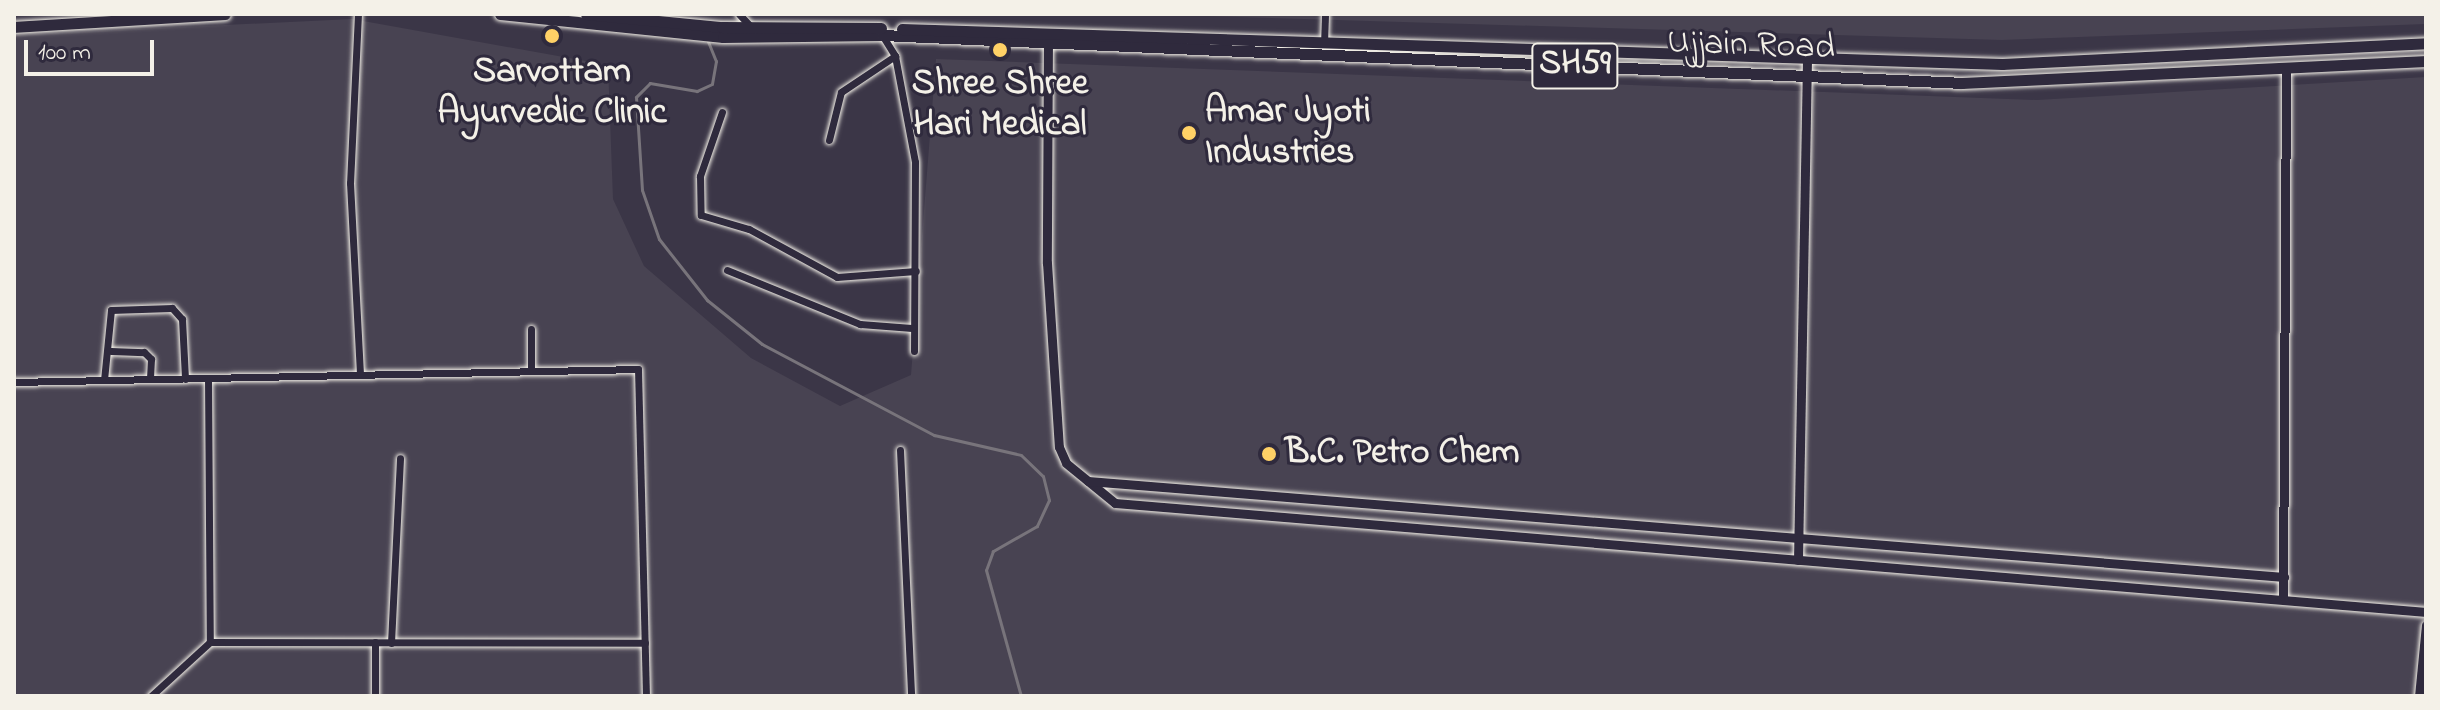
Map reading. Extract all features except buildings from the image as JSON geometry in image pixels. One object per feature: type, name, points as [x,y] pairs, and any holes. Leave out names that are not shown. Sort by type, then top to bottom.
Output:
[{"type":"main road","points":[[14,27],[115,17],[225,14]]},
{"type":"main road","name":"Ujjain Road","points":[[500,14],[722,32],[1048,38]]},
{"type":"main road","name":"Ujjain Road","points":[[586,14],[692,30]]},
{"type":"main road","name":"Ujjain Road","points":[[722,32],[751,27],[1048,38],[1807,77],[2014,83],[2426,61]]},
{"type":"main road","name":"Ujjain Road","points":[[1324,50],[2080,63],[2426,43]]},
{"type":"street","points":[[358,14],[350,183],[360,375]]},
{"type":"street","points":[[739,14],[751,27]]},
{"type":"street","points":[[1324,50],[1325,14]]},
{"type":"street","points":[[882,35],[895,56],[915,162],[914,351]]},
{"type":"street","points":[[1048,38],[1047,263],[1057,426],[1066,463],[1115,503],[1798,560],[2283,596],[2426,612]]},
{"type":"street","points":[[829,140],[841,92],[895,56]]},
{"type":"street","points":[[1798,560],[1807,59]]},
{"type":"street","points":[[2283,596],[2286,69]]},
{"type":"street","points":[[722,112],[703,162],[701,215],[749,229],[837,277],[916,271]]},
{"type":"street","points":[[727,270],[860,324],[912,328]]},
{"type":"street","points":[[104,380],[111,351],[111,310],[172,308],[182,319],[185,379]]},
{"type":"street","points":[[531,329],[531,371]]},
{"type":"street","points":[[111,351],[144,352],[151,359],[150,379]]},
{"type":"street","points":[[14,382],[638,369],[646,696]]},
{"type":"street","points":[[208,378],[210,642]]},
{"type":"street","points":[[900,450],[911,696]]},
{"type":"street","points":[[391,643],[400,458]]},
{"type":"street","points":[[1088,481],[2284,577]]},
{"type":"street","points":[[2419,696],[2426,625]]},
{"type":"street","points":[[151,696],[210,642],[645,643]]},
{"type":"street","points":[[375,642],[375,696]]},
{"type":"shaded area","points":[[1140,14],[2426,14],[2426,24],[2002,40]]},
{"type":"shaded area","points":[[352,19],[608,65],[613,199],[644,266],[751,358],[840,406],[911,375],[936,59],[2037,100],[2426,77],[2426,696],[14,696],[14,35]]},
{"type":"waterway","points":[[707,39],[716,61],[712,84],[697,91],[650,83],[636,97],[642,190],[659,239],[707,300],[762,344],[934,435],[1021,455],[1043,476],[1049,500],[1037,526],[993,551],[986,570],[1021,696]]},
{"type":"place","name":"Sarvottam Ayurvedic Clinic","points":[[552,36]]},
{"type":"place","name":"Shree Shree Hari Medical","points":[[1000,50]]},
{"type":"place","name":"Amar Jyoti Industries","points":[[1189,133]]},
{"type":"place","name":"B.C. Petro Chem","points":[[1269,454]]}]
